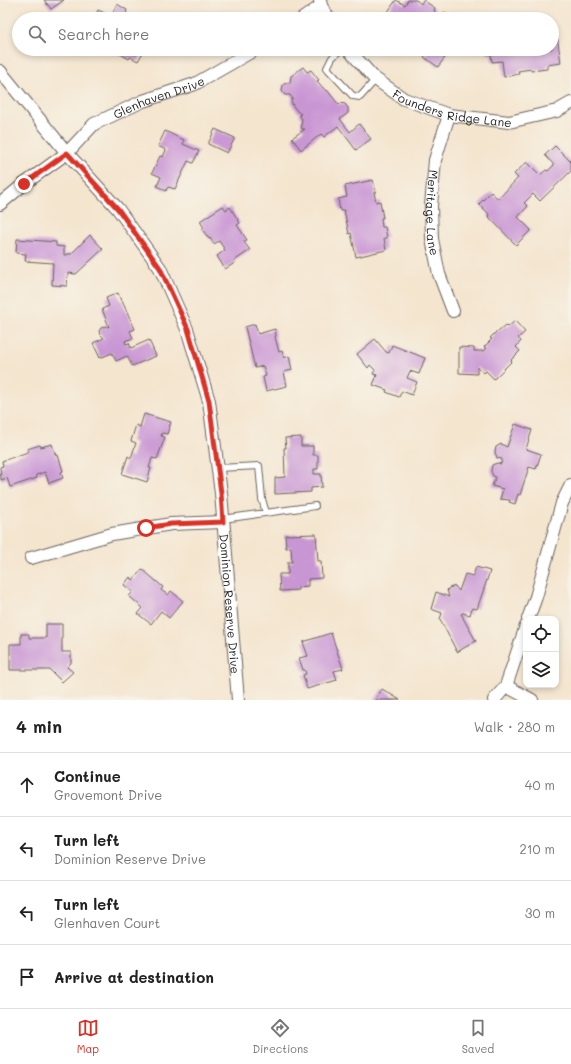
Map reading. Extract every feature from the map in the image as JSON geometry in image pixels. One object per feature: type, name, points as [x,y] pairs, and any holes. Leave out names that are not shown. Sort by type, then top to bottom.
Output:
[{"type":"street","points":[[310,12],[321,3],[326,12]]},
{"type":"street","name":"Glenhaven Drive","points":[[0,204],[24,184],[67,153],[94,124],[143,101],[195,84],[244,56]]},
{"type":"street","name":"Founders Ridge Lane","points":[[355,56],[376,79],[404,99],[449,114],[509,122],[557,110],[571,103]]},
{"type":"street","name":"Dominion Reserve Drive","points":[[0,71],[67,153],[118,209],[160,268],[188,329],[209,401],[218,468],[238,700]]},
{"type":"street","name":"Meritage Lane","points":[[449,114],[435,160],[431,206],[432,239],[439,274],[453,311]]},
{"type":"street","points":[[529,616],[536,597],[562,503],[571,485]]},
{"type":"street","points":[[31,558],[112,534],[171,524],[223,521]]},
{"type":"street","points":[[494,700],[506,686],[523,635]]},
{"type":"street","points":[[506,686],[532,700]]},
{"type":"lane","points":[[334,56],[326,68],[353,96],[360,97],[376,79]]},
{"type":"lane","points":[[218,468],[259,466],[262,499],[266,513]]},
{"type":"lane","points":[[223,521],[314,506]]},
{"type":"building","points":[[44,0],[64,0],[51,9]]},
{"type":"building","points":[[396,0],[405,5],[408,0],[416,0],[421,4],[423,0],[435,8],[434,11],[435,12],[388,12]]},
{"type":"building","points":[[117,4],[127,10],[126,12],[113,12]]},
{"type":"building","points":[[559,49],[561,63],[547,65],[547,69],[518,71],[519,74],[504,77],[502,61],[492,62],[491,56],[559,56]]},
{"type":"building","points":[[124,56],[141,56],[138,61],[130,57],[129,59]]},
{"type":"building","points":[[425,56],[446,56],[438,67],[424,57]]},
{"type":"building","points":[[303,67],[307,72],[311,70],[319,80],[317,81],[326,91],[327,90],[339,105],[341,103],[345,104],[348,108],[348,113],[340,119],[350,132],[359,124],[371,139],[356,150],[338,126],[324,137],[321,134],[301,150],[292,138],[305,129],[302,129],[302,119],[299,115],[301,114],[293,106],[291,100],[293,99],[290,95],[285,95],[282,91],[283,85],[290,83],[291,76]]},
{"type":"building","points":[[215,129],[235,138],[227,153],[208,144]]},
{"type":"building","points":[[165,131],[184,140],[183,144],[199,151],[193,163],[188,161],[175,189],[168,187],[166,191],[157,186],[161,177],[152,173],[160,156],[163,157],[166,150],[158,146]]},
{"type":"building","points":[[555,146],[571,162],[571,171],[540,201],[533,194],[524,203],[528,206],[518,217],[531,230],[516,245],[488,216],[489,214],[479,204],[491,192],[498,199],[518,178],[514,174],[527,162],[540,175],[546,170],[548,171],[554,165],[545,155]]},
{"type":"building","points":[[373,180],[376,192],[374,192],[376,202],[380,201],[383,218],[381,218],[382,227],[385,227],[387,238],[384,238],[386,250],[356,257],[344,210],[340,211],[338,199],[347,197],[345,186]]},
{"type":"building","points":[[223,206],[226,210],[230,207],[240,223],[237,225],[247,240],[244,242],[250,250],[234,261],[235,263],[225,269],[217,256],[225,250],[219,241],[214,244],[210,238],[209,239],[202,229],[204,228],[200,221]]},
{"type":"building","points":[[90,235],[103,249],[76,274],[68,273],[67,286],[52,285],[53,263],[25,261],[26,254],[16,253],[17,239],[56,242],[56,246],[64,247],[64,255],[67,255],[71,254]]},
{"type":"building","points":[[118,293],[135,329],[130,331],[133,338],[125,341],[126,344],[129,343],[131,348],[149,340],[156,356],[132,366],[127,356],[116,361],[112,353],[100,358],[93,343],[104,338],[99,331],[101,328],[105,326],[109,327],[102,309],[109,306],[106,298]]},
{"type":"building","points":[[515,321],[525,332],[518,338],[521,341],[516,347],[520,351],[494,379],[486,371],[484,373],[477,367],[477,374],[459,373],[459,347],[474,348],[474,351],[483,351],[486,348],[484,347],[492,339],[490,338],[497,331],[498,332],[506,325],[508,327]]},
{"type":"building","points":[[255,324],[258,334],[275,329],[275,337],[279,352],[282,351],[284,358],[289,356],[292,370],[284,372],[287,386],[266,391],[263,377],[266,376],[263,366],[255,368],[245,327]]},
{"type":"building","points":[[375,339],[386,352],[389,353],[392,345],[425,358],[419,374],[410,371],[407,378],[417,382],[412,395],[402,391],[399,397],[386,392],[387,390],[373,385],[377,375],[373,374],[375,370],[370,365],[368,368],[357,354]]},
{"type":"building","points":[[144,414],[171,422],[167,434],[162,433],[161,436],[165,437],[157,459],[152,458],[147,482],[122,474],[128,456],[131,458],[136,443],[131,441],[136,425],[140,427]]},
{"type":"building","points":[[515,424],[532,430],[526,449],[541,454],[536,469],[529,467],[520,495],[518,494],[515,504],[509,502],[510,500],[500,499],[503,489],[492,486],[496,477],[493,476],[491,471],[492,465],[497,463],[501,464],[502,459],[497,458],[495,452],[496,447],[501,444],[507,447]]},
{"type":"building","points":[[301,437],[301,446],[313,446],[313,455],[318,455],[318,469],[314,469],[314,474],[321,474],[322,487],[311,488],[311,492],[275,494],[275,478],[285,477],[285,438]]},
{"type":"building","points":[[52,444],[56,456],[58,455],[63,471],[61,472],[63,478],[49,483],[45,472],[36,475],[37,478],[10,487],[7,478],[1,480],[0,467],[3,466],[2,461],[28,452],[27,449],[40,445],[41,447]]},
{"type":"building","points":[[316,534],[318,561],[321,561],[322,578],[308,579],[308,586],[298,587],[298,590],[280,591],[279,574],[288,574],[288,562],[292,562],[291,547],[286,548],[285,535]]},
{"type":"building","points":[[476,567],[490,571],[477,609],[472,608],[470,615],[462,613],[461,615],[463,616],[476,641],[457,652],[440,619],[442,613],[431,609],[436,592],[449,597],[447,590],[449,588],[455,586],[459,591],[465,574],[473,576]]},
{"type":"building","points":[[142,569],[163,587],[161,590],[168,595],[171,591],[183,601],[169,618],[161,611],[151,624],[138,614],[143,608],[129,596],[133,592],[124,585],[130,577],[133,580]]},
{"type":"building","points":[[46,624],[62,624],[62,652],[71,652],[71,663],[67,667],[73,672],[62,682],[50,670],[10,670],[10,644],[21,644],[21,634],[29,634],[29,638],[46,638]]},
{"type":"building","points":[[331,633],[343,669],[334,671],[337,680],[307,689],[303,675],[306,674],[305,670],[303,670],[299,658],[308,656],[303,642]]},
{"type":"building","points":[[382,689],[400,700],[375,700]]},
{"type":"route","points":[[24,184],[67,153],[118,209],[160,268],[188,329],[209,401],[221,493],[223,522],[171,524],[146,528]]}]
